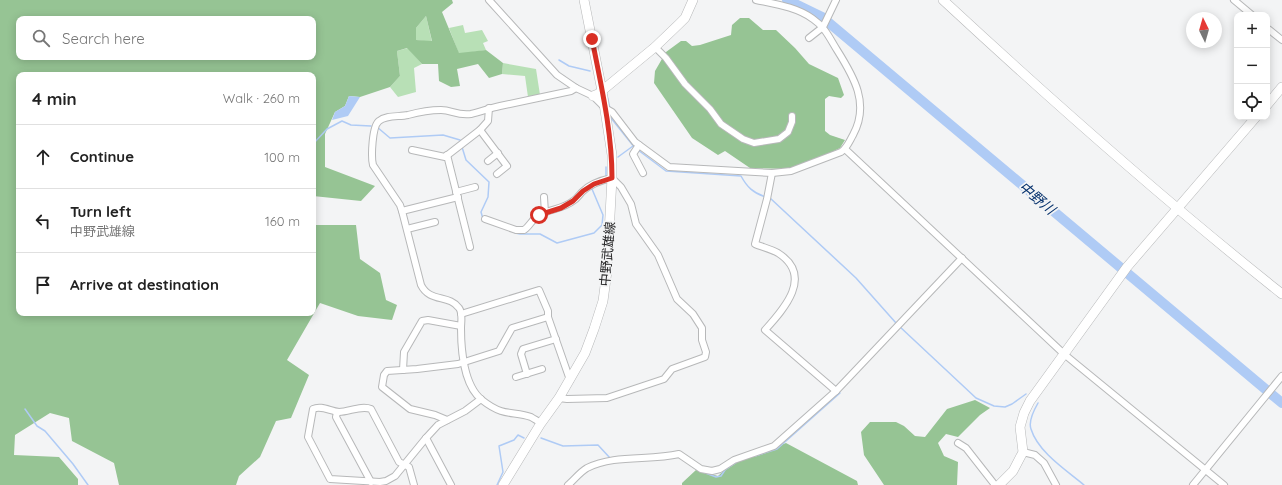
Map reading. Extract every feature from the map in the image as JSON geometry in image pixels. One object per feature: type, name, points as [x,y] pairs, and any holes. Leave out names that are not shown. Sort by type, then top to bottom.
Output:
[{"type":"street","points":[[489,0],[552,69],[576,88],[593,96],[608,110],[635,142],[637,148],[669,167],[772,173],[791,171],[841,152],[845,149],[857,128],[861,112],[858,93],[849,69],[823,27],[798,10],[756,0]]},
{"type":"street","name":"中野武雄線","points":[[503,485],[541,423],[570,380],[587,348],[603,300],[607,270],[612,155],[608,110],[602,91],[584,0]]},
{"type":"street","points":[[593,96],[602,91],[655,47],[684,18],[693,0]]},
{"type":"street","points":[[809,38],[823,27],[836,0]]},
{"type":"street","points":[[943,0],[1035,85],[1176,209],[1282,294]]},
{"type":"street","points":[[1234,0],[1248,12]]},
{"type":"street","points":[[1270,30],[1282,40]]},
{"type":"street","points":[[655,47],[666,58],[685,84],[710,109],[721,124],[743,139],[754,143],[779,139],[788,132],[792,122],[792,116]]},
{"type":"street","points":[[1270,101],[1282,87]]},
{"type":"street","points":[[541,423],[531,417],[500,411],[481,399],[468,379],[463,363],[461,345],[461,314],[459,308],[452,302],[429,295],[424,291],[421,285],[400,204],[373,165],[372,146],[375,126],[377,122],[384,118],[407,115],[419,111],[442,110],[456,114],[470,114],[489,108],[571,91],[576,88]]},
{"type":"street","points":[[412,150],[445,157],[480,130],[488,121],[489,108]]},
{"type":"street","points":[[999,485],[1013,471],[1023,452],[1020,427],[1024,413],[1030,402],[1127,267],[1253,120]]},
{"type":"street","points":[[480,130],[507,166],[497,174]]},
{"type":"street","points":[[637,148],[633,154],[643,173]]},
{"type":"street","points":[[845,149],[1064,354],[1224,485]]},
{"type":"street","points":[[488,161],[498,153]]},
{"type":"street","points":[[447,155],[470,247]]},
{"type":"street","points":[[772,173],[755,244],[778,253],[788,262],[794,270],[795,287],[783,310],[765,330],[836,391]]},
{"type":"street","points":[[485,219],[516,230],[524,230],[529,226],[533,219],[539,215],[561,208],[573,201],[583,191],[594,184],[612,178],[621,187],[631,204],[636,224],[658,255],[676,299],[693,314],[702,328],[702,340],[706,352],[705,357],[672,370],[664,379],[607,398],[559,398]]},
{"type":"street","points":[[402,211],[475,187]]},
{"type":"street","points":[[544,197],[545,213]]},
{"type":"street","points":[[407,229],[435,222]]},
{"type":"street","points":[[568,485],[585,469],[615,460],[676,454],[701,469],[712,471],[720,469],[734,460],[774,446],[836,391],[962,258]]},
{"type":"street","points":[[461,314],[539,290],[548,311],[548,317],[570,380]]},
{"type":"street","points":[[447,420],[435,415],[410,410],[382,387],[384,374],[387,371],[463,363],[498,351],[512,328],[548,317]]},
{"type":"street","points":[[403,370],[404,352],[422,321],[428,320],[461,326]]},
{"type":"street","points":[[527,374],[521,354],[522,349],[556,338]]},
{"type":"street","points":[[516,377],[542,369]]},
{"type":"street","points":[[1193,485],[1282,376]]},
{"type":"street","points":[[414,485],[409,467],[404,464],[400,462],[371,409],[366,407],[337,412],[317,408],[313,410],[308,437],[330,478],[371,482],[386,481],[395,476],[404,464],[438,425],[465,411],[481,399]]},
{"type":"street","points":[[337,412],[336,417],[371,482]]},
{"type":"street","points":[[426,438],[450,485]]},
{"type":"street","points":[[958,443],[966,448],[995,485]]},
{"type":"street","points":[[1023,452],[1035,455],[1044,463],[1056,485]]},
{"type":"green space","points":[[0,0],[452,0],[453,3],[442,12],[459,53],[486,50],[503,63],[502,74],[489,78],[478,64],[457,69],[460,86],[451,87],[439,81],[438,64],[422,64],[407,48],[397,51],[400,76],[390,87],[360,97],[349,96],[345,106],[335,112],[325,134],[325,167],[375,186],[361,201],[316,196],[316,72],[16,72],[16,316],[312,316],[287,360],[309,375],[291,418],[276,421],[260,457],[239,476],[236,485],[119,485],[114,463],[72,441],[69,418],[50,413],[15,435],[14,455],[59,457],[78,479],[78,485],[0,485]],"holes":[[[426,16],[432,41],[416,40],[416,28]]]},
{"type":"green space","points":[[426,16],[432,42],[415,40],[416,28]]},
{"type":"green space","points":[[740,18],[749,18],[763,30],[776,30],[809,64],[838,78],[844,95],[841,98],[829,96],[825,99],[825,131],[830,135],[845,140],[840,148],[826,155],[787,169],[750,168],[725,151],[718,155],[692,138],[654,83],[655,71],[666,52],[681,41],[686,41],[692,46],[700,45],[731,35],[732,25]]},
{"type":"green space","points":[[463,25],[465,33],[482,30],[488,41],[483,43],[486,50],[459,54],[449,28]]},
{"type":"green space","points":[[408,48],[422,64],[414,68],[416,92],[398,97],[390,87],[400,76],[397,51]]},
{"type":"green space","points":[[503,63],[536,69],[540,95],[528,97],[525,76],[502,74]]},
{"type":"green space","points":[[316,225],[356,225],[360,259],[380,273],[386,300],[397,305],[392,320],[358,316],[320,303],[316,310]]},
{"type":"green space","points":[[975,400],[990,408],[980,415],[958,437],[946,434],[938,443],[944,456],[958,462],[957,485],[884,485],[864,455],[861,432],[870,422],[896,422],[904,426],[915,436],[925,437],[947,409]]},
{"type":"green space","points":[[786,443],[857,481],[858,485],[682,485],[682,483],[696,470],[718,476],[732,463]]},
{"type":"water","points":[[349,96],[360,97],[348,116],[332,120],[335,112],[345,106]]},
{"type":"waterway","name":"中野川","points":[[787,0],[822,17],[1282,403]]},
{"type":"waterway","points":[[559,60],[569,66],[590,71]]},
{"type":"waterway","points":[[607,95],[610,109]]},
{"type":"waterway","points":[[611,114],[611,118],[635,148]]},
{"type":"waterway","points":[[316,141],[327,129],[342,121],[351,125],[371,126]]},
{"type":"waterway","points":[[377,127],[390,138],[443,135],[460,140]]},
{"type":"waterway","points":[[618,157],[633,146]]},
{"type":"waterway","points":[[462,147],[466,160],[489,182],[488,197],[481,212],[483,219]]},
{"type":"waterway","points":[[638,150],[666,171],[741,176],[751,189],[757,194],[766,197]]},
{"type":"waterway","points":[[606,167],[606,177]]},
{"type":"waterway","points":[[515,233],[540,234],[557,243],[594,233],[602,225],[603,215],[592,189]]},
{"type":"waterway","points":[[770,198],[856,278],[896,323]]},
{"type":"waterway","points":[[899,326],[976,398],[994,406],[1005,407],[1026,394]]},
{"type":"waterway","points":[[755,456],[777,449],[840,393]]},
{"type":"waterway","points":[[1038,403],[1030,423],[1035,437],[1053,460],[1084,485]]},
{"type":"waterway","points":[[25,409],[37,426],[45,431],[73,464],[88,485]]},
{"type":"waterway","points":[[497,485],[503,472],[499,446],[514,440],[518,435],[524,438]]},
{"type":"waterway","points":[[541,438],[563,446],[598,445],[610,458]]},
{"type":"waterway","points":[[703,472],[716,477],[721,476],[725,470],[737,462]]},
{"type":"route","points":[[539,215],[561,208],[573,201],[583,191],[594,184],[608,178],[612,178],[612,155],[609,129],[592,39]]}]
